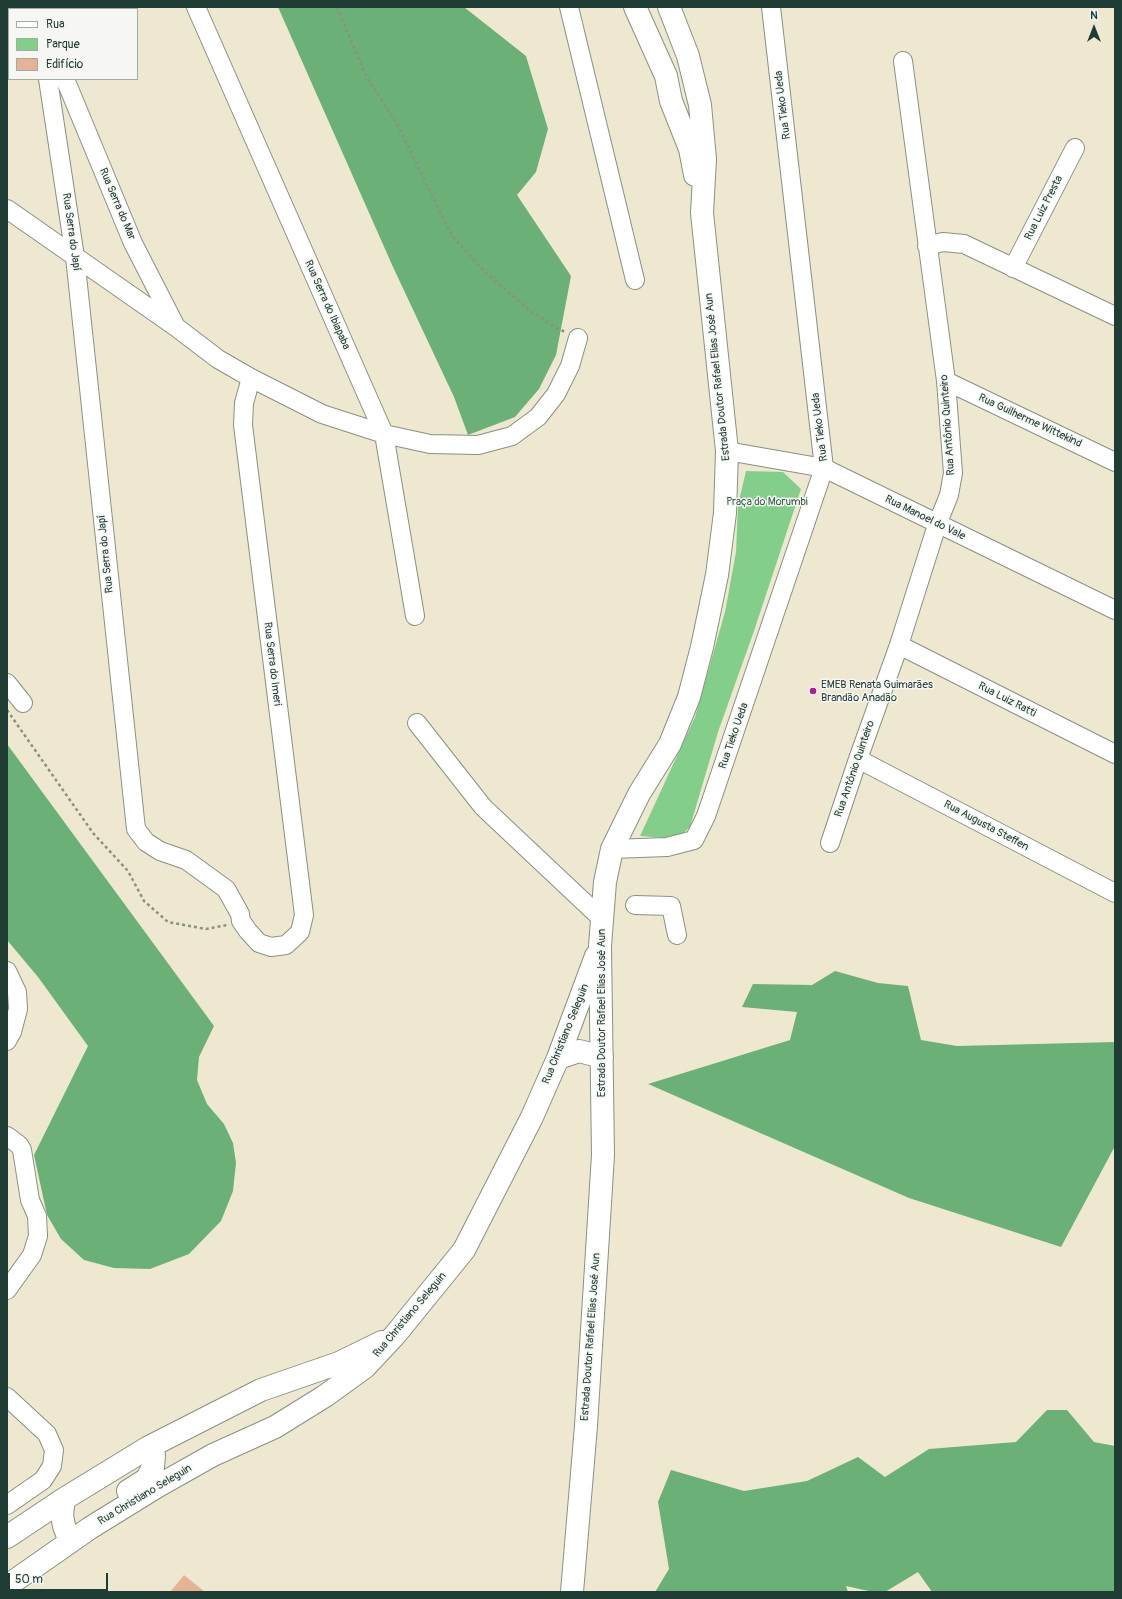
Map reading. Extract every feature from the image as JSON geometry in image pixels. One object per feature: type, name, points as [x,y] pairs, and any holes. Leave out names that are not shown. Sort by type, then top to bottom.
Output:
[{"type":"main road","points":[[635,7],[666,76],[671,102],[690,149],[702,213]]},
{"type":"main road","name":"Estrada Doutor Rafael Elias José Aun","points":[[572,1592],[586,1426],[603,1154],[600,946],[605,882],[612,849],[639,794],[670,744],[689,698],[702,647],[717,575],[725,513],[727,451],[702,213],[705,159],[700,105],[688,56],[669,7]]},
{"type":"main road","name":"Rua Christiano Seleguin","points":[[7,1586],[115,1512],[213,1455],[275,1428],[325,1396],[365,1367],[395,1335],[464,1250],[532,1117],[558,1058],[600,946]]},
{"type":"main road","points":[[558,1058],[579,1051],[602,1057]]},
{"type":"main road","points":[[7,1537],[64,1499],[149,1447],[261,1390],[339,1364],[395,1335]]},
{"type":"main road","points":[[115,1512],[123,1495],[147,1479],[153,1467],[154,1455],[149,1447]]},
{"type":"main road","points":[[64,1499],[63,1520],[70,1542]]},
{"type":"street","name":"Rua Serra do Ibiapaba","points":[[196,7],[384,434],[415,616]]},
{"type":"street","points":[[569,7],[635,280]]},
{"type":"street","name":"Rua Tieko Ueda","points":[[612,849],[667,847],[694,840],[706,816],[824,468],[772,7]]},
{"type":"street","name":"Rua Antônio Quinteiro","points":[[830,843],[858,759],[899,645],[937,525],[949,495],[952,473],[946,381],[903,61]]},
{"type":"street","name":"Rua Serra do Japí","points":[[48,80],[75,257],[136,829],[146,842],[160,851],[186,860],[226,889],[240,914],[241,921],[259,942],[271,947],[286,945]]},
{"type":"street","name":"Rua Serra do Mar","points":[[65,80],[133,244],[176,327]]},
{"type":"street","name":"Rua Luiz Presta","points":[[1013,268],[1075,148]]},
{"type":"street","points":[[7,210],[176,327],[218,359],[250,378],[322,414],[384,434],[430,444],[478,445],[512,436],[538,417],[556,394],[570,366],[578,338]]},
{"type":"street","points":[[927,246],[943,242],[964,244],[1115,316]]},
{"type":"street","name":"Rua Serra do Imeri","points":[[250,378],[244,403],[242,425],[304,916],[300,932],[286,945]]},
{"type":"street","name":"Rua Guilherme Wittekind","points":[[946,381],[1115,462]]},
{"type":"street","name":"Rua Manoel do Vale","points":[[727,451],[824,468],[937,525],[1115,610]]},
{"type":"street","name":"Rua Luiz Ratti","points":[[899,645],[1115,754]]},
{"type":"street","points":[[7,683],[15,706]]},
{"type":"street","points":[[417,723],[483,807],[602,920]]},
{"type":"street","name":"Rua Augusta Steffen","points":[[858,759],[1115,893]]},
{"type":"street","points":[[635,905],[671,906],[677,934]]},
{"type":"street","points":[[7,971],[17,992],[18,1008],[12,1032],[7,1041]]},
{"type":"street","points":[[7,1136],[19,1145],[22,1150],[30,1200],[37,1216],[38,1236],[32,1255],[7,1290]]},
{"type":"street","points":[[7,1397],[47,1434],[54,1450],[52,1466],[44,1480],[7,1505]]},
{"type":"path","points":[[337,7],[366,76],[396,122],[452,236],[484,271],[532,312],[555,328],[578,338]]},
{"type":"path","points":[[15,706],[93,834],[128,871],[144,901],[168,922],[206,929],[241,921]]},
{"type":"green space","points":[[278,7],[464,7],[526,56],[548,129],[536,172],[517,195],[571,276],[556,355],[539,389],[515,417],[468,435],[454,397],[393,267]]},
{"type":"green space","name":"Praça do Morumbi","points":[[746,471],[783,472],[801,489],[754,631],[718,732],[690,827],[677,839],[640,836],[695,717],[725,612],[736,552],[738,505]]},
{"type":"green space","points":[[7,744],[214,1026],[199,1057],[197,1080],[207,1104],[224,1124],[233,1143],[236,1163],[233,1191],[221,1221],[189,1254],[150,1269],[114,1268],[84,1260],[61,1239],[47,1215],[34,1155],[88,1046],[38,977],[7,940]]},
{"type":"green space","points":[[835,971],[878,983],[908,986],[921,1040],[957,1046],[1115,1042],[1115,1146],[1061,1247],[909,1198],[648,1084],[790,1040],[797,1012],[742,1007],[753,984],[812,985]]},
{"type":"green space","points":[[1047,1410],[1067,1410],[1094,1442],[1115,1446],[1115,1592],[932,1592],[918,1572],[885,1592],[873,1592],[846,1586],[848,1592],[655,1592],[669,1569],[658,1502],[671,1470],[744,1491],[807,1481],[858,1457],[885,1477],[929,1449],[1016,1442]]},
{"type":"building","points":[[184,1575],[205,1592],[170,1592]]},
{"type":"place","name":"EMEB Renata Guimarães Brandão Anadão","points":[[813,691]]}]
